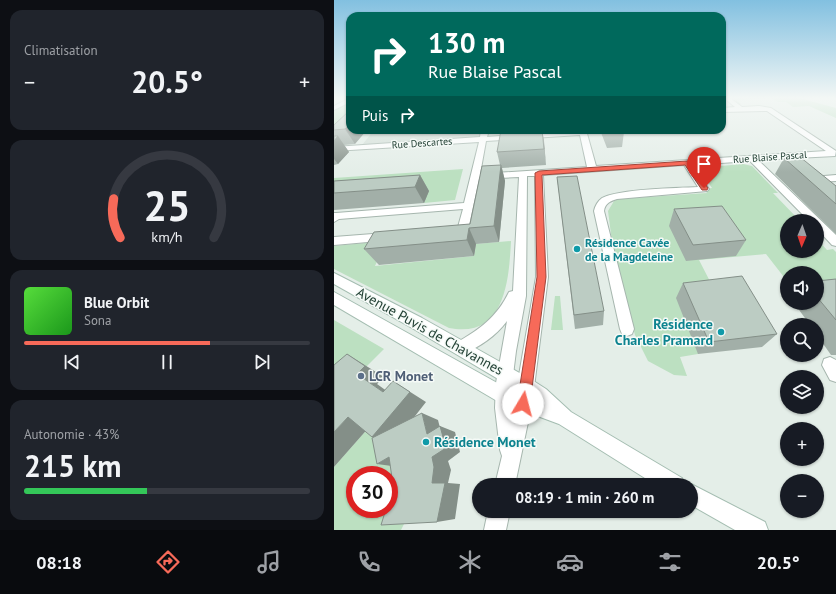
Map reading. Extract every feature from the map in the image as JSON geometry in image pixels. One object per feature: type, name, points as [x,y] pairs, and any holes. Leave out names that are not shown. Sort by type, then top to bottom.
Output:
[{"type":"street","points":[[790,123],[835,154]]},
{"type":"street","points":[[441,232],[463,230],[485,134]]},
{"type":"street","name":"Rue Descartes","points":[[334,148],[554,134]]},
{"type":"street","points":[[583,134],[592,169]]},
{"type":"street","name":"Rue Blaise Pascal","points":[[475,177],[751,158],[835,154]]},
{"type":"street","points":[[751,158],[808,214]]},
{"type":"street","points":[[627,329],[599,207],[609,198],[622,195],[704,188],[687,163]]},
{"type":"street","points":[[506,478],[523,404],[541,282],[542,269],[539,173]]},
{"type":"street","points":[[510,459],[504,395],[505,373],[520,284],[523,174]]},
{"type":"street","points":[[836,178],[812,180],[836,201]]},
{"type":"street","points":[[334,219],[336,216],[468,206]]},
{"type":"street","points":[[824,230],[836,242]]},
{"type":"street","points":[[334,241],[398,236]]},
{"type":"street","name":"Avenue Puvis de Chavannes","points":[[334,278],[505,373],[546,400],[565,418]]},
{"type":"street","points":[[520,284],[541,282]]},
{"type":"street","points":[[461,348],[498,324],[508,310],[520,284]]},
{"type":"street","name":"Avenue Puvis de Chavannes","points":[[334,298],[504,395],[523,404],[565,418]]},
{"type":"street","points":[[565,418],[664,478]]},
{"type":"street","points":[[698,498],[757,530]]},
{"type":"street","points":[[496,530],[498,518]]},
{"type":"shaded area","points":[[371,134],[481,134],[480,138],[362,145]]},
{"type":"green space","points":[[743,164],[752,166],[778,193],[773,193],[793,214],[780,214],[780,258],[824,258],[824,247],[827,250],[833,249],[836,252],[836,293],[824,294],[824,266],[780,266],[780,272],[766,254],[699,260],[716,293],[698,354],[680,357],[687,376],[674,375],[648,361],[635,335],[614,257],[608,211],[614,201],[618,199],[707,193],[704,189],[712,188],[698,168]]},
{"type":"green space","points":[[463,169],[455,200],[424,203],[428,191],[334,198],[334,178]]},
{"type":"green space","points":[[386,241],[375,266],[474,256],[476,244],[511,241],[505,289],[493,316],[482,325],[468,329],[449,328],[334,269],[334,246]]},
{"type":"green space","points":[[555,296],[560,296],[563,330],[551,330]]},
{"type":"green space","points":[[334,320],[384,349],[334,399]]},
{"type":"green space","points":[[371,425],[391,440],[395,466],[346,466],[346,518],[398,518],[398,481],[405,522],[401,530],[334,530],[334,467]]},
{"type":"building","points":[[336,123],[346,123],[346,128],[334,130],[334,125]]},
{"type":"building","points":[[500,134],[542,134],[544,149],[497,152]]},
{"type":"building","points":[[800,157],[836,186],[836,204],[784,158]]},
{"type":"building","points":[[501,165],[494,226],[469,228],[467,240],[364,249],[374,232],[470,224],[482,166]]},
{"type":"building","points":[[420,175],[415,187],[334,193],[334,181]]},
{"type":"building","name":"Résidence Cavée de la Magdeleine","points":[[577,176],[604,311],[574,315],[557,177]]},
{"type":"building","points":[[722,206],[746,240],[693,245],[674,209]]},
{"type":"building","points":[[742,276],[777,334],[709,342],[683,283]]},
{"type":"building","points":[[836,279],[836,320],[824,305],[824,280]]},
{"type":"building","points":[[347,354],[365,366],[357,374],[383,392],[393,381],[410,392],[372,437],[348,417],[334,432],[334,365]]},
{"type":"building","points":[[422,413],[427,434],[440,426],[446,448],[432,457],[434,467],[432,483],[445,483],[437,522],[381,525],[383,518],[398,518],[398,466],[390,466],[389,457],[377,464],[372,438]]},
{"type":"place","name":"Résidence Cavée de la Magdeleine","points":[[577,249]]},
{"type":"place","name":"Résidence Charles Pramard","points":[[721,332]]},
{"type":"place","name":"LCR Monet","points":[[361,376]]},
{"type":"place","name":"Résidence Monet","points":[[426,442]]},
{"type":"route","points":[[523,404],[542,277],[539,173],[687,163],[704,188]]}]
